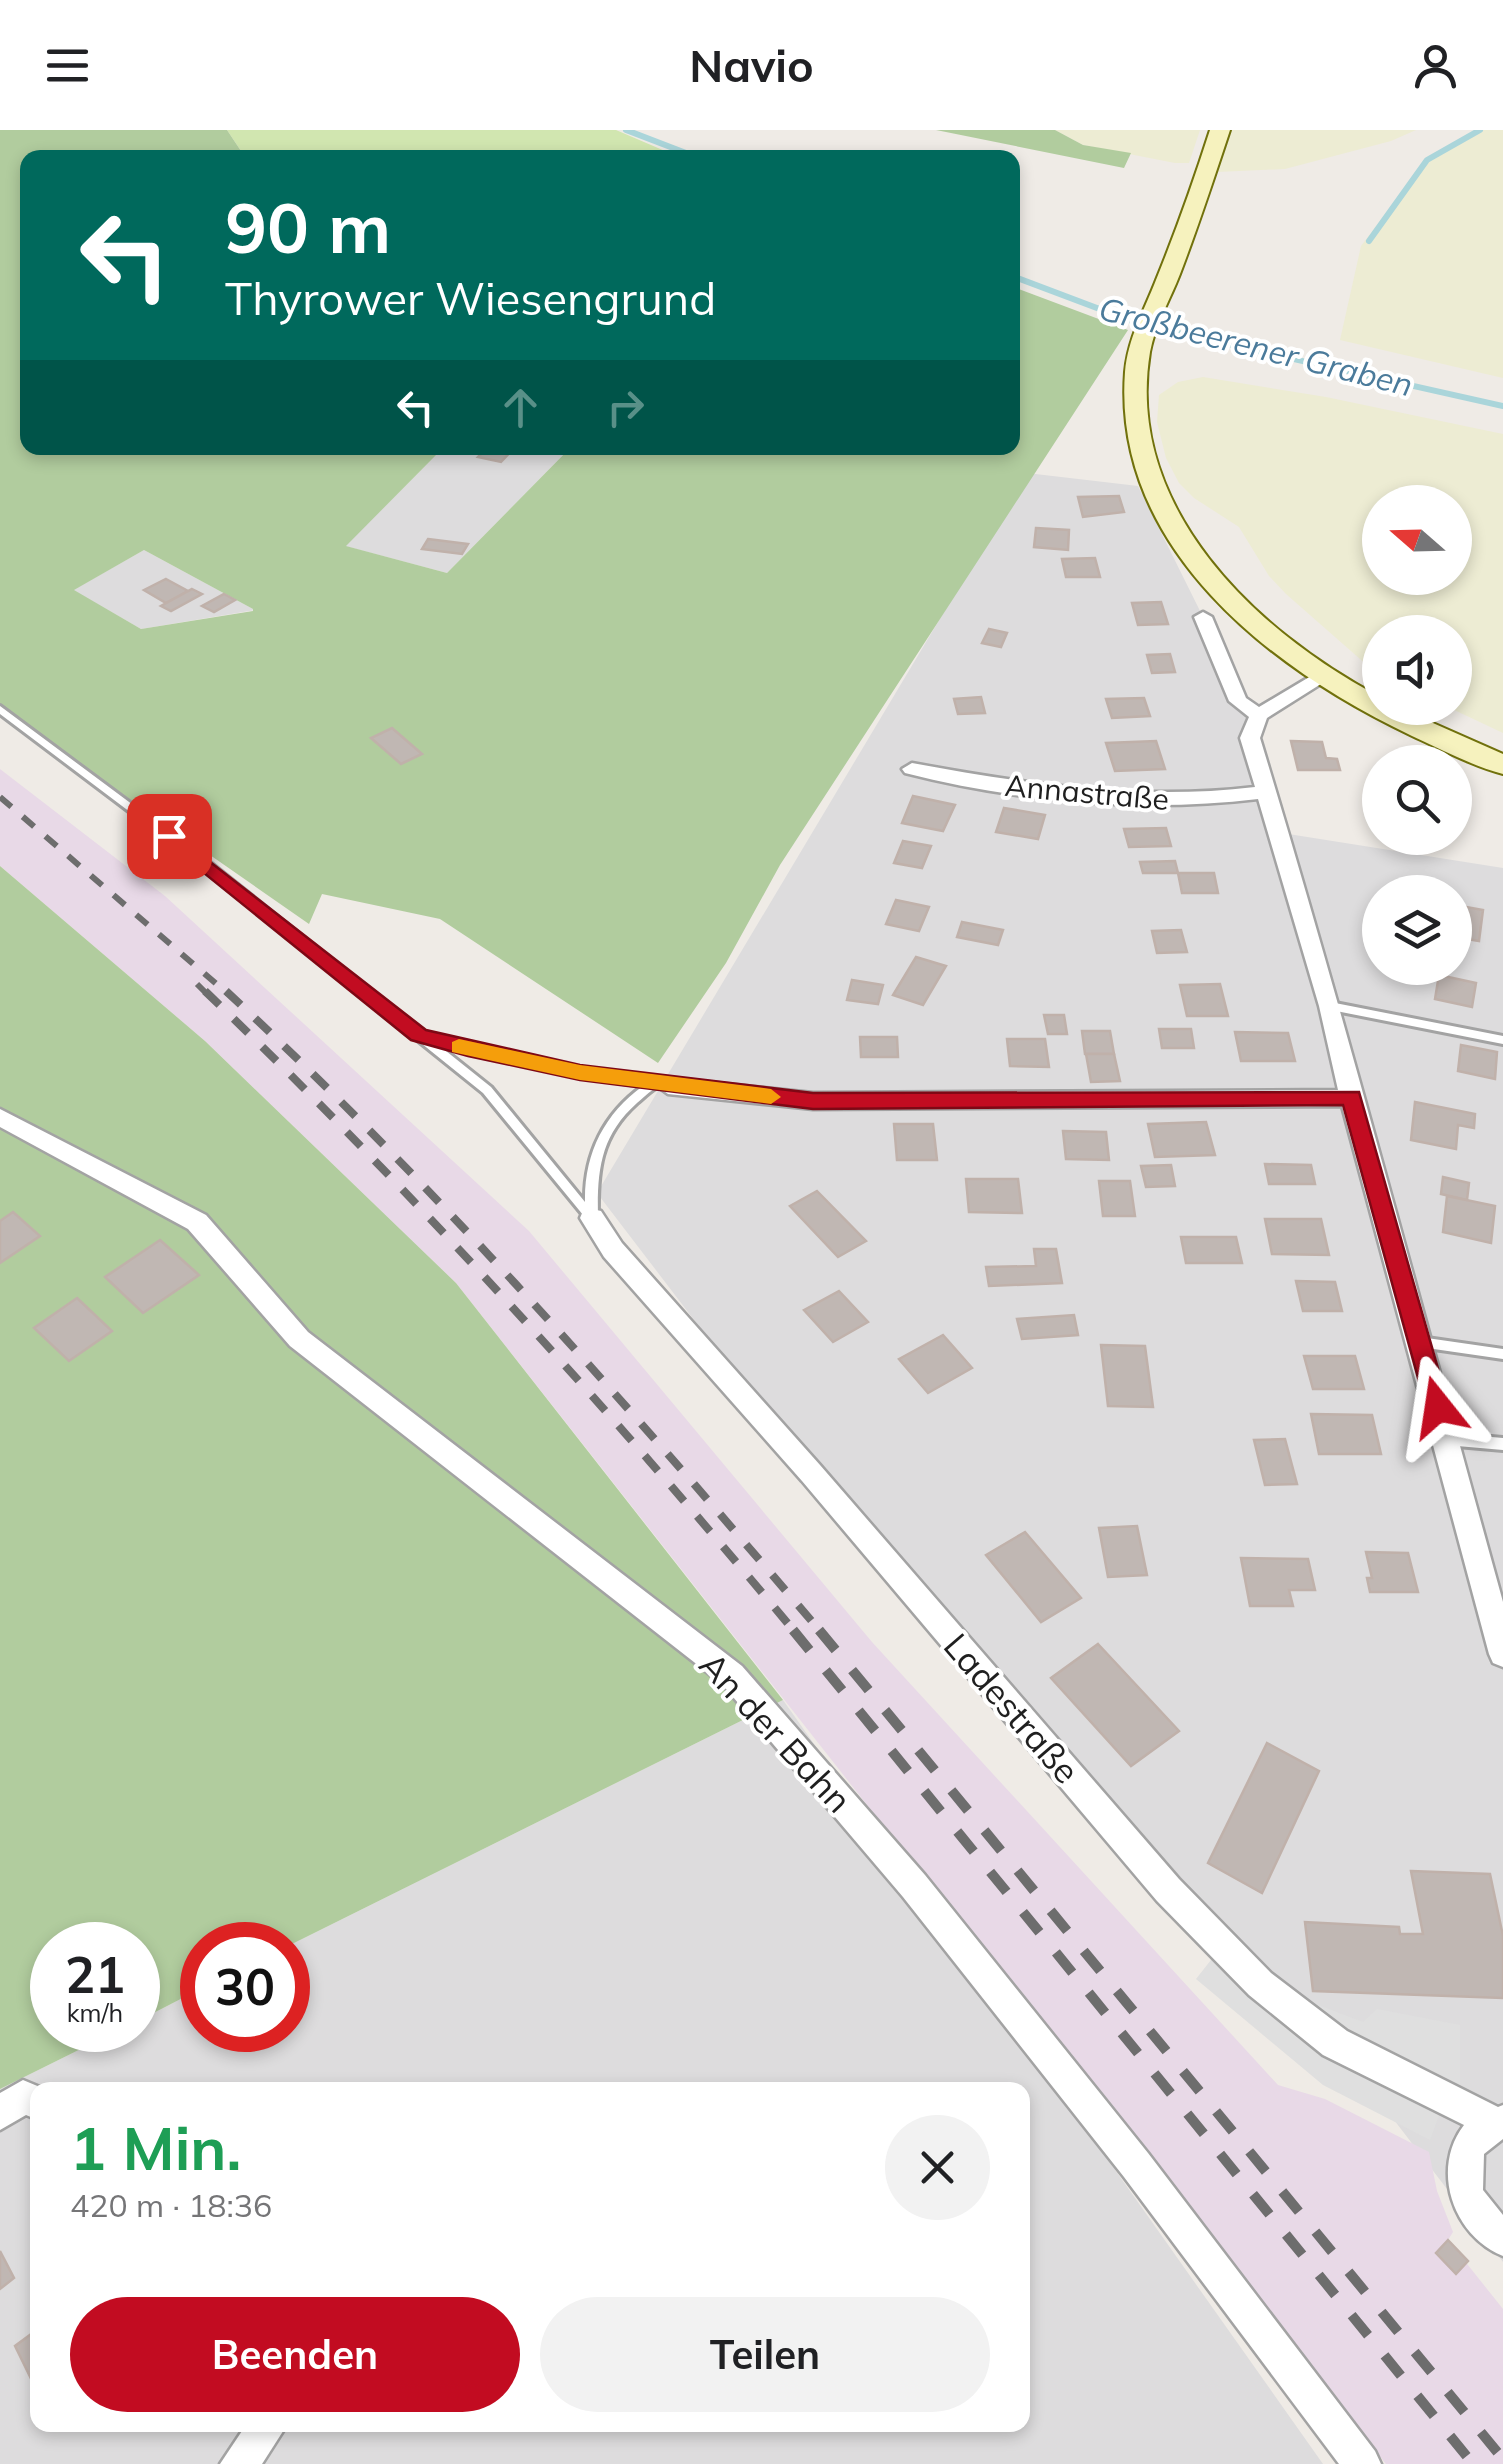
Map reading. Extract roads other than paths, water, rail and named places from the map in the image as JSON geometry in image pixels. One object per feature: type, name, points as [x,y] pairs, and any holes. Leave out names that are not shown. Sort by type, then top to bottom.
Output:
[{"type":"main road","points":[[1220,130],[1141,343],[1136,389],[1142,439],[1178,539],[1222,597],[1323,677],[1398,719],[1503,765]]},
{"type":"street","points":[[1202,617],[1238,701],[1259,715]]},
{"type":"street","points":[[1323,677],[1259,715],[1250,738],[1264,792],[1282,833],[1330,1006],[1503,1654]]},
{"type":"street","name":"Annastraße","points":[[912,769],[1009,788],[1158,798],[1192,800],[1264,792]]},
{"type":"street","points":[[661,1084],[813,1101],[1352,1098]]},
{"type":"street","name":"An der Bahn","points":[[0,1117],[197,1222],[299,1339],[732,1674],[914,1886],[1136,2165],[1362,2464]]},
{"type":"street","name":"Ladestraße","points":[[592,1218],[613,1250],[811,1473],[1168,1890],[1260,1984],[1335,2043],[1499,2122]]},
{"type":"street","points":[[0,2113],[23,2097],[30,2100]]},
{"type":"street","name":"Ladestraße","points":[[1499,2122],[1477,2134],[1467,2148],[1464,2185],[1471,2203],[1503,2239]]},
{"type":"street","points":[[239,2464],[264,2432]]},
{"type":"lane","points":[[0,708],[199,859],[487,1090],[592,1218]]},
{"type":"lane","points":[[1330,1006],[1503,1040]]},
{"type":"lane","points":[[418,1035],[580,1073],[661,1084]]},
{"type":"lane","points":[[592,1218],[589,1182],[594,1155],[612,1120],[661,1084]]},
{"type":"lane","points":[[1420,1342],[1503,1354]]},
{"type":"lane","points":[[1446,1439],[1503,1444]]},
{"type":"waterway","name":"Großbeerener Graben","points":[[626,130],[678,150]]},
{"type":"waterway","points":[[1369,241],[1427,160],[1480,130]]},
{"type":"waterway","name":"Großbeerener Graben","points":[[1020,279],[1142,325],[1503,406]]},
{"type":"railway","points":[[0,797],[228,994]]},
{"type":"railway","points":[[197,984],[207,994]]},
{"type":"railway","points":[[205,991],[360,1145],[509,1304],[795,1632]]},
{"type":"railway","points":[[226,991],[383,1144],[533,1303],[821,1632]]},
{"type":"railway","points":[[793,1630],[1473,2464]]},
{"type":"railway","points":[[819,1630],[1503,2459]]}]
